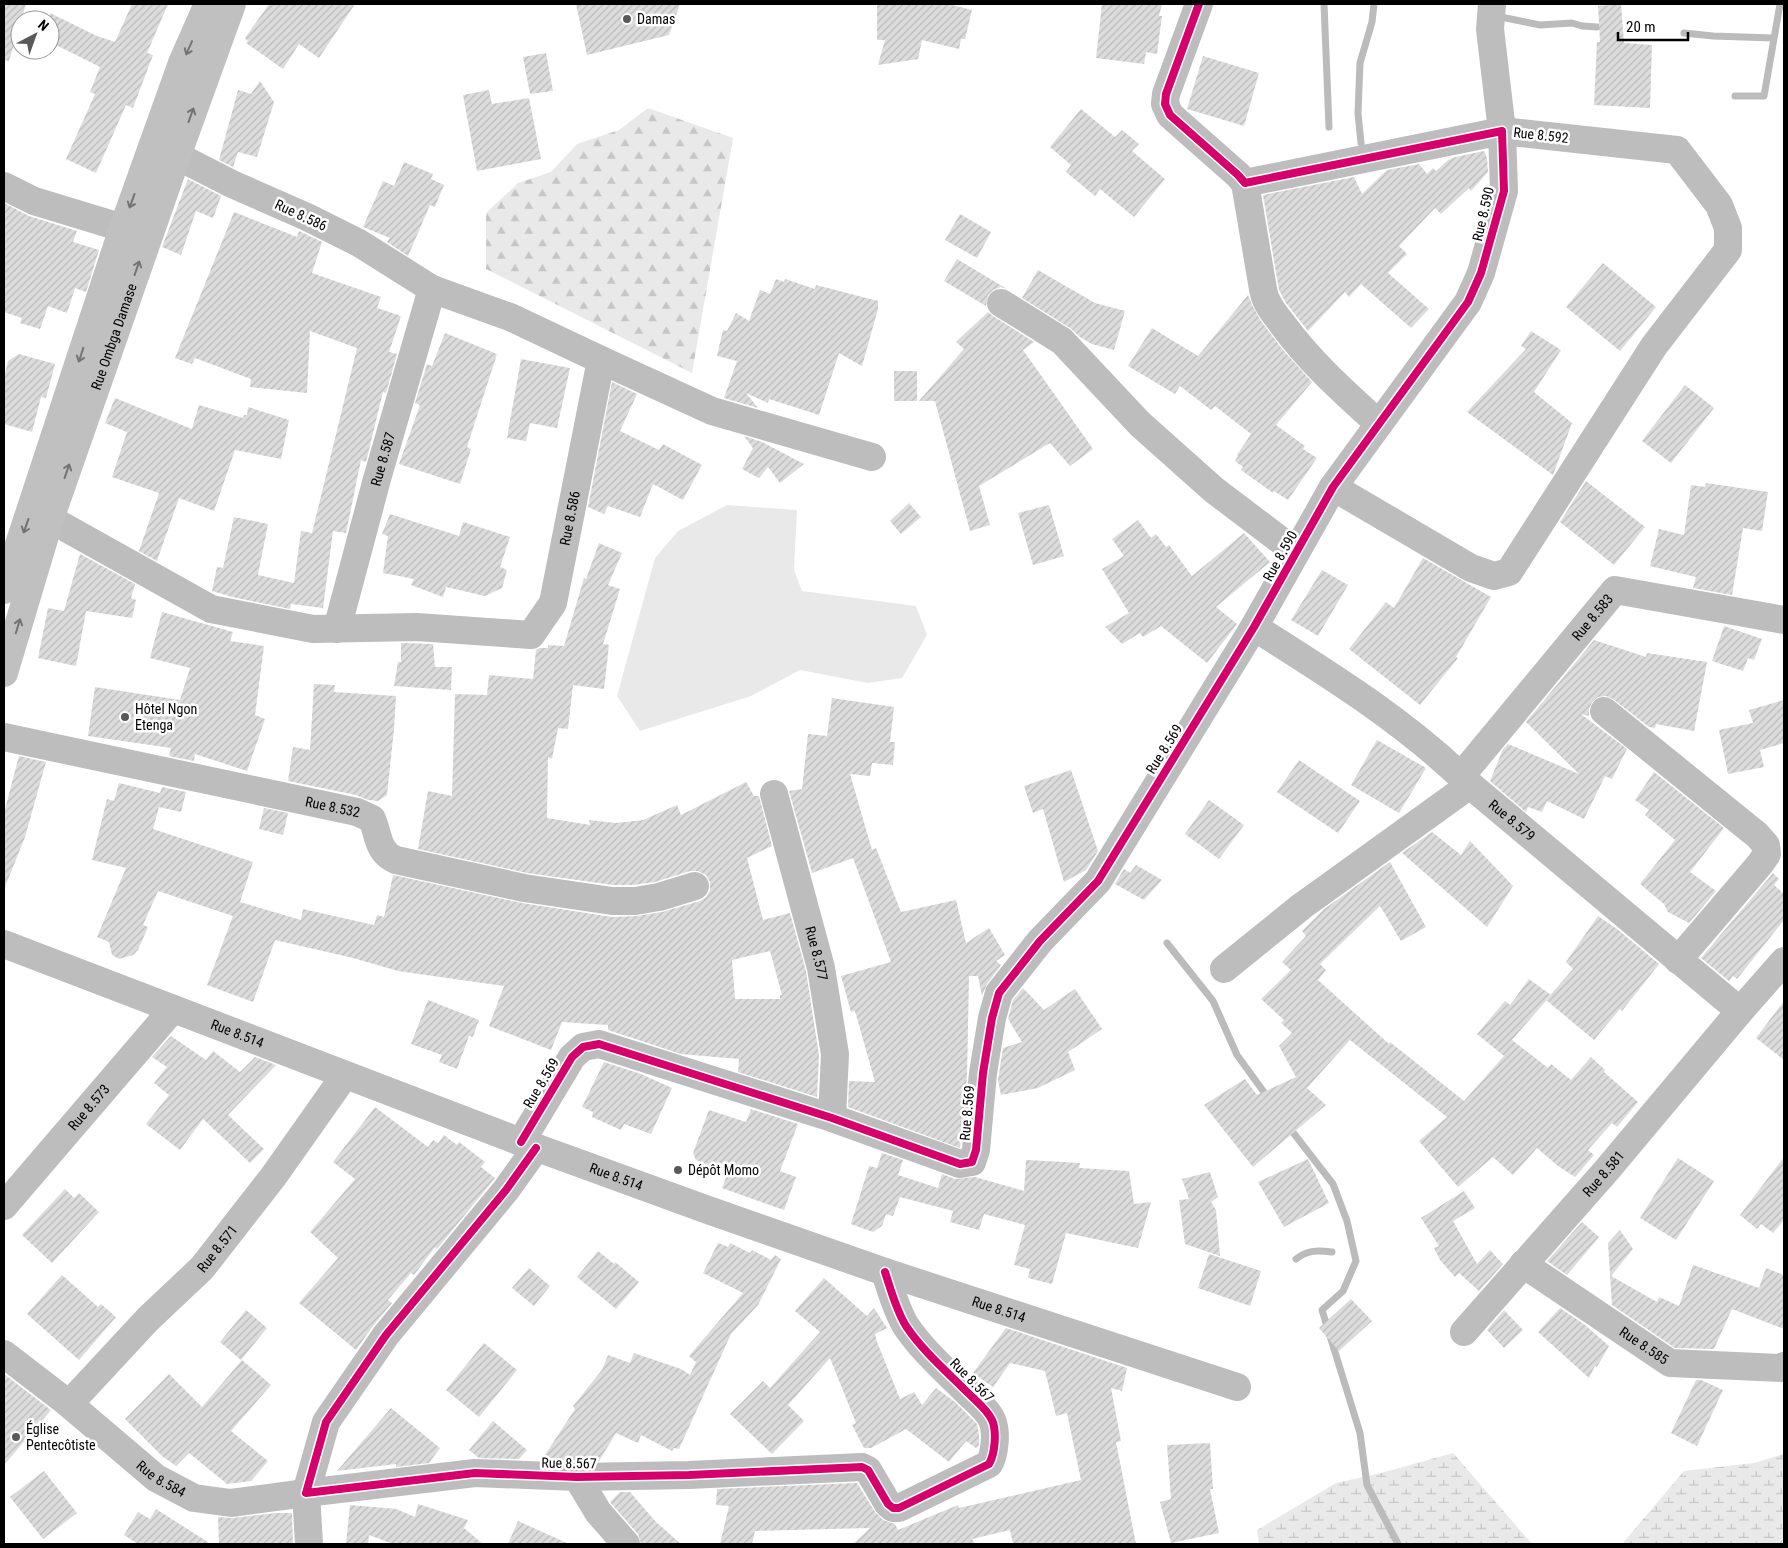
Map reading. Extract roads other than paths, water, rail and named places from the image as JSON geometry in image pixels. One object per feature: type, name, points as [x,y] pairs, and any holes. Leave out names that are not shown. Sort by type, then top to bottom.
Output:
[{"type":"main road","name":"Rue Ombga Damase","points":[[4,590],[123,228],[182,63],[208,4]]},
{"type":"main road","name":"Rue Ombga Damase","points":[[4,673],[50,520],[232,4]]},
{"type":"street","points":[[1199,4],[1166,94],[1165,104],[1170,114],[1245,183],[1264,298],[1269,306],[1302,351],[1331,381],[1380,424]]},
{"type":"street","name":"Rue 8.592","points":[[1333,486],[1471,568],[1494,576],[1509,572],[1654,346],[1728,250],[1728,228],[1719,205],[1677,150],[1502,130],[1490,29],[1492,4]]},
{"type":"street","points":[[1245,183],[1502,130]]},
{"type":"street","name":"Rue 8.590","points":[[1254,627],[1333,486],[1468,302],[1481,273],[1504,191],[1502,130]]},
{"type":"street","name":"Rue 8.586","points":[[50,520],[211,609],[313,629],[417,627],[531,635],[553,603],[601,360],[510,318],[432,289],[359,243],[232,184],[177,156]]},
{"type":"street","points":[[4,186],[34,201],[123,228]]},
{"type":"street","name":"Rue 8.587","points":[[337,629],[377,479],[432,289]]},
{"type":"street","points":[[1001,303],[1062,340],[1140,424],[1214,490],[1296,552]]},
{"type":"street","points":[[601,360],[712,411],[872,457]]},
{"type":"street","name":"Rue 8.583","points":[[1466,780],[1615,590],[1784,620]]},
{"type":"street","name":"Rue 8.579","points":[[1254,627],[1355,692],[1405,728],[1740,1011]]},
{"type":"street","name":"Rue 8.569","points":[[528,1145],[572,1057],[583,1047],[599,1044],[832,1118],[960,1164],[972,1162],[976,1150],[983,1073],[992,1018],[999,993],[1040,941],[1098,881],[1254,627]]},
{"type":"street","points":[[1604,711],[1757,835],[1766,845],[1767,854],[1760,864],[1678,960]]},
{"type":"street","name":"Rue 8.532","points":[[4,736],[357,812],[372,819],[377,829],[382,851],[387,856],[396,860],[524,888],[612,901],[635,901],[659,897],[695,886]]},
{"type":"street","points":[[1224,969],[1302,906],[1466,780]]},
{"type":"street","name":"Rue 8.577","points":[[774,794],[821,968],[835,1054],[832,1118]]},
{"type":"street","name":"Rue 8.514","points":[[4,944],[528,1145],[885,1272],[1237,1387]]},
{"type":"street","points":[[1740,1011],[1784,961]]},
{"type":"street","name":"Rue 8.573","points":[[4,1206],[173,1009]]},
{"type":"street","name":"Rue 8.581","points":[[1464,1332],[1606,1171],[1740,1011]]},
{"type":"street","name":"Rue 8.571","points":[[69,1404],[148,1319],[202,1268],[273,1177],[345,1075]]},
{"type":"street","points":[[309,1544],[306,1493],[326,1422],[386,1335],[506,1190],[528,1145]]},
{"type":"street","name":"Rue 8.585","points":[[1523,1264],[1670,1363],[1782,1368],[1784,1366]]},
{"type":"street","name":"Rue 8.567","points":[[306,1493],[475,1473],[577,1477],[862,1467],[868,1470],[888,1504],[893,1508],[898,1508],[988,1464],[994,1456],[995,1447],[993,1421],[981,1406],[922,1346],[905,1324],[894,1301],[885,1272]]},
{"type":"street","name":"Rue 8.584","points":[[4,1354],[69,1404],[156,1478],[194,1498],[231,1503],[306,1493]]},
{"type":"street","points":[[577,1477],[598,1512],[626,1544]]},
{"type":"waterway","points":[[1324,4],[1329,127]]},
{"type":"waterway","points":[[1361,143],[1358,113],[1360,63],[1372,22],[1374,4]]},
{"type":"waterway","points":[[1735,96],[1764,96],[1780,4]]},
{"type":"waterway","points":[[1496,16],[1540,25],[1572,23],[1597,27]]},
{"type":"waterway","points":[[1684,33],[1773,38]]},
{"type":"waterway","points":[[1167,943],[1213,1001],[1237,1055],[1269,1099]]},
{"type":"waterway","points":[[1288,1126],[1333,1184],[1347,1221],[1356,1261],[1343,1291],[1322,1310],[1360,1433],[1367,1485],[1398,1544]]},
{"type":"waterway","points":[[1296,1259],[1313,1251],[1332,1252]]},
{"type":"place","name":"Damas","points":[[627,19]]},
{"type":"place","name":"Hôtel Ngon Etenga","points":[[125,717]]},
{"type":"place","name":"Dépôt Momo","points":[[678,1170]]},
{"type":"place","name":"Église Pentecôtiste","points":[[16,1437]]}]
